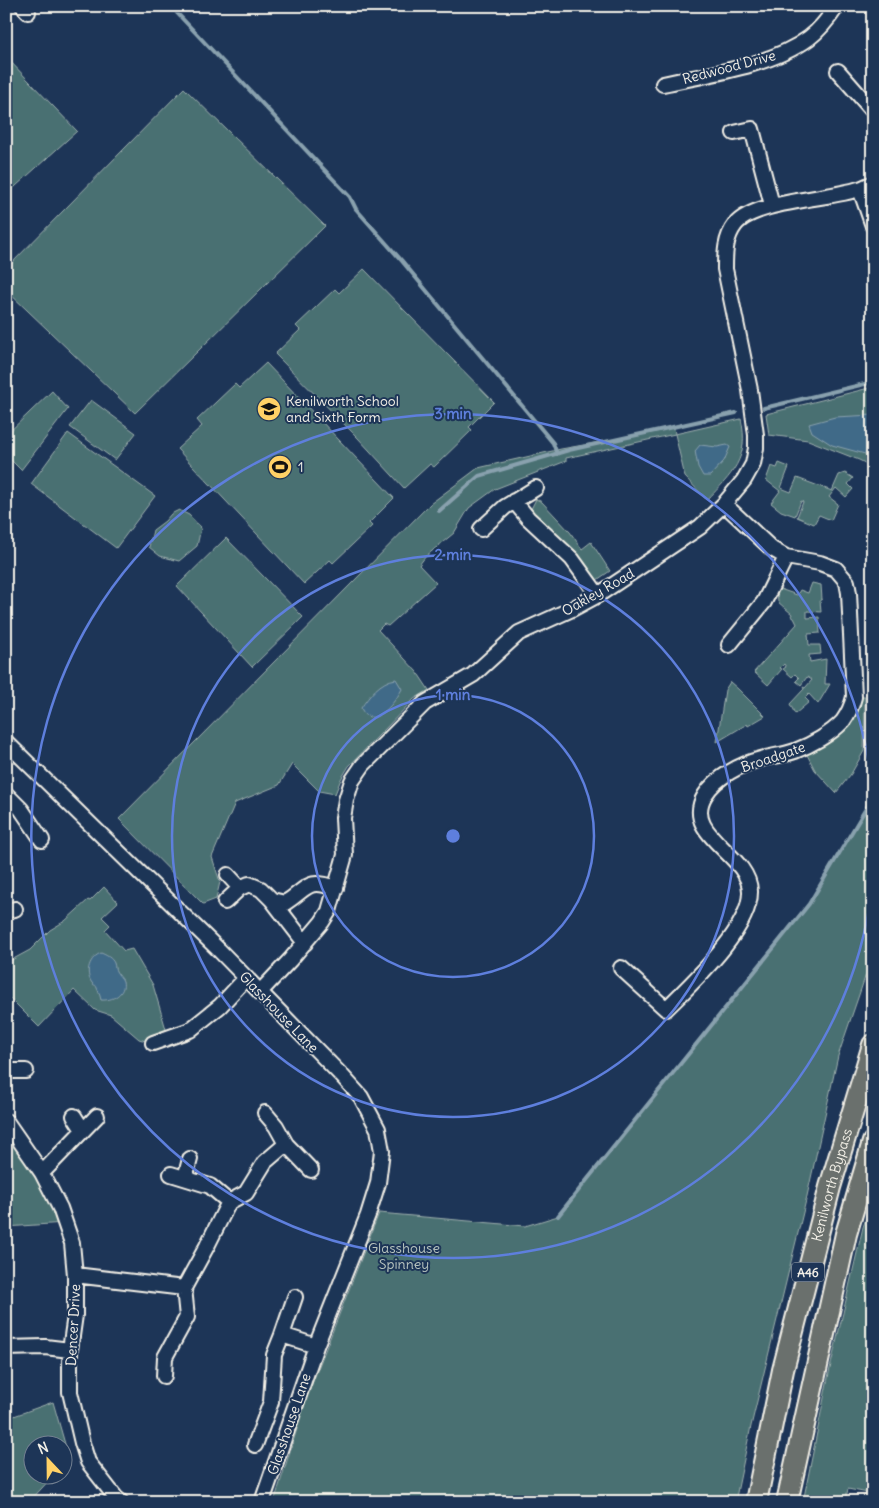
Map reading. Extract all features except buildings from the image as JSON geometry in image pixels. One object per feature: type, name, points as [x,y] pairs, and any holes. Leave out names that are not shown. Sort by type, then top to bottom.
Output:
[{"type":"highway","name":"Kenilworth Bypass","points":[[756,1502],[786,1360],[830,1187],[873,1045]]},
{"type":"highway","name":"Kenilworth Bypass","points":[[786,1502],[846,1234],[873,1142]]},
{"type":"street","name":"Redwood Drive","points":[[663,84],[701,70],[750,65],[784,52],[810,38],[827,21],[837,6]]},
{"type":"street","points":[[838,71],[873,111]]},
{"type":"street","points":[[734,133],[752,129],[772,205],[806,200],[867,186],[873,226]]},
{"type":"street","name":"Oakley Road","points":[[260,992],[304,943],[329,911],[345,855],[343,818],[346,800],[352,781],[363,765],[425,703],[473,675],[520,633],[598,595],[700,527],[724,504],[744,480],[753,464],[756,448],[750,390],[725,269],[725,251],[730,234],[736,224],[746,216],[772,205]]},
{"type":"street","points":[[481,529],[505,507],[536,488]]},
{"type":"street","points":[[514,501],[528,518],[572,559],[598,595]]},
{"type":"street","name":"Broadgate","points":[[621,968],[666,1009],[714,960],[729,941],[746,909],[750,890],[746,874],[741,865],[712,838],[703,824],[700,814],[701,804],[705,795],[718,781],[741,767],[759,759],[794,751],[821,737],[843,720],[854,697],[849,593],[842,574],[831,566],[786,557],[772,549],[724,504]]},
{"type":"street","points":[[728,645],[764,602],[786,557]]},
{"type":"street","name":"Glasshouse Lane","points":[[6,742],[246,978],[362,1097],[378,1129],[382,1151],[378,1183],[368,1216],[316,1346],[262,1502]]},
{"type":"street","points":[[6,794],[21,809],[42,840]]},
{"type":"street","points":[[228,875],[240,888]]},
{"type":"street","points":[[272,900],[285,903],[295,897],[305,887],[316,883],[323,884],[334,894]]},
{"type":"street","points":[[226,902],[240,888],[249,884],[261,889],[272,900],[304,943]]},
{"type":"street","points":[[153,1043],[190,1030],[220,1006],[246,978]]},
{"type":"street","points":[[7,1068],[26,1071]]},
{"type":"street","points":[[265,1113],[276,1126],[286,1144],[311,1170]]},
{"type":"street","points":[[74,1116],[83,1130]]},
{"type":"street","points":[[42,1174],[97,1116]]},
{"type":"street","name":"Dencer Drive","points":[[6,1121],[42,1174],[60,1208],[72,1243],[75,1275],[75,1315],[70,1350],[70,1392],[88,1462],[117,1500]]},
{"type":"street","points":[[164,1376],[164,1357],[187,1317],[184,1288],[228,1202],[246,1193],[265,1162],[286,1144]]},
{"type":"street","points":[[185,1178],[190,1159]]},
{"type":"street","points":[[171,1174],[210,1186],[228,1202]]},
{"type":"street","points":[[75,1275],[184,1288]]},
{"type":"street","name":"Glasshouse Lane","points":[[255,1445],[271,1402],[274,1355],[295,1297]]},
{"type":"street","points":[[282,1335],[316,1346]]},
{"type":"street","points":[[6,1348],[45,1347],[70,1350]]},
{"type":"green space","points":[[6,57],[77,131],[6,195]]},
{"type":"green space","points":[[184,88],[325,226],[135,413],[6,290],[6,269]]},
{"type":"green space","points":[[364,269],[494,402],[469,427],[472,430],[434,467],[430,464],[404,488],[358,438],[275,354],[300,330],[296,326],[335,289],[339,293]]},
{"type":"green space","name":"1","points":[[266,363],[394,498],[369,523],[372,526],[333,563],[330,560],[304,584],[177,449],[202,426],[197,420],[235,384],[239,388]]},
{"type":"green space","points":[[873,387],[873,467],[808,440],[769,435],[766,414]]},
{"type":"green space","points":[[52,391],[68,409],[21,470],[6,455],[6,435]]},
{"type":"green space","points":[[91,400],[136,433],[115,460],[70,427]]},
{"type":"green space","points":[[741,419],[743,444],[741,455],[731,473],[707,500],[685,477],[675,434]]},
{"type":"green space","points":[[674,427],[675,434],[566,458],[566,461],[495,489],[469,508],[454,533],[426,556],[419,565],[436,583],[388,626],[384,624],[378,630],[417,672],[429,690],[414,699],[349,766],[335,794],[319,791],[292,764],[279,785],[235,803],[212,857],[220,882],[216,899],[203,904],[119,819],[430,504],[478,468],[561,449]]},
{"type":"green space","points":[[68,433],[155,496],[116,548],[31,484]]},
{"type":"green space","points":[[779,463],[789,467],[781,488],[791,492],[797,478],[832,491],[839,475],[845,473],[853,478],[848,484],[853,489],[846,497],[836,488],[829,497],[838,504],[831,520],[819,515],[814,524],[797,517],[803,502],[801,501],[795,516],[781,511],[771,503],[780,491],[766,480],[771,466],[777,468]]},
{"type":"green space","points":[[536,499],[542,502],[570,532],[582,549],[591,542],[610,571],[594,582],[577,556],[566,544],[532,515],[531,509]]},
{"type":"green space","points":[[179,510],[189,515],[201,528],[197,546],[179,561],[160,556],[149,547],[153,530],[171,514]]},
{"type":"green space","points":[[226,538],[303,617],[252,667],[177,586]]},
{"type":"green space","points":[[812,583],[821,585],[822,599],[820,600],[821,612],[807,611],[807,618],[819,617],[820,633],[808,634],[809,645],[820,645],[821,654],[809,655],[810,662],[826,659],[825,684],[830,684],[818,704],[809,694],[805,698],[809,702],[795,714],[790,704],[804,689],[803,687],[805,688],[812,680],[807,677],[801,685],[796,681],[799,678],[795,674],[792,677],[783,669],[786,667],[784,664],[768,685],[754,672],[797,624],[791,616],[792,614],[778,602],[777,588],[797,595],[800,590],[808,593]]},
{"type":"green space","points":[[730,682],[765,716],[748,726],[747,724],[717,742],[725,690]]},
{"type":"green space","points":[[854,697],[865,697],[864,751],[851,774],[836,793],[815,770],[803,747],[821,737]]},
{"type":"green space","name":"Glasshouse Spinney","points":[[873,764],[873,954],[838,1056],[807,1196],[751,1426],[735,1502],[274,1502],[308,1394],[379,1213],[525,1226],[558,1216],[809,904],[868,806]]},
{"type":"green space","points":[[104,887],[118,902],[102,917],[110,925],[105,930],[124,951],[132,949],[153,985],[168,1036],[153,1043],[139,1039],[111,1015],[95,1010],[74,990],[39,1027],[10,998],[6,1001],[6,963],[30,950],[50,930],[65,921]]},
{"type":"green space","points":[[6,1121],[65,1223],[6,1227]]},
{"type":"green space","points":[[873,1199],[873,1494],[848,1489],[845,1502],[803,1502],[829,1373],[863,1227]]},
{"type":"green space","points":[[53,1402],[63,1436],[22,1436],[22,1486],[44,1486],[29,1502],[6,1502],[6,1423],[14,1416]]},
{"type":"water","points":[[873,415],[873,447],[865,454],[832,445],[812,432],[809,424],[835,417]]},
{"type":"water","points":[[700,445],[717,447],[727,445],[730,447],[724,461],[710,476],[703,476],[698,467],[695,451]]},
{"type":"water","points":[[396,679],[402,689],[395,701],[377,716],[371,717],[366,715],[361,708],[371,694],[390,680]]},
{"type":"water","points":[[101,953],[112,960],[116,971],[123,981],[120,993],[114,998],[105,1000],[101,1000],[99,992],[88,974],[91,961]]},
{"type":"waterway","points":[[166,7],[175,10],[350,197],[356,209],[402,261],[553,443],[557,454]]},
{"type":"waterway","points":[[764,408],[873,382]]},
{"type":"waterway","points":[[439,511],[479,476],[569,450],[736,413]]},
{"type":"waterway","points":[[558,1216],[809,904],[868,805],[873,764]]},
{"type":"place","name":"Kenilworth School and Sixth Form","points":[[269,409]]},
{"type":"place","name":"1","points":[[280,467]]}]
